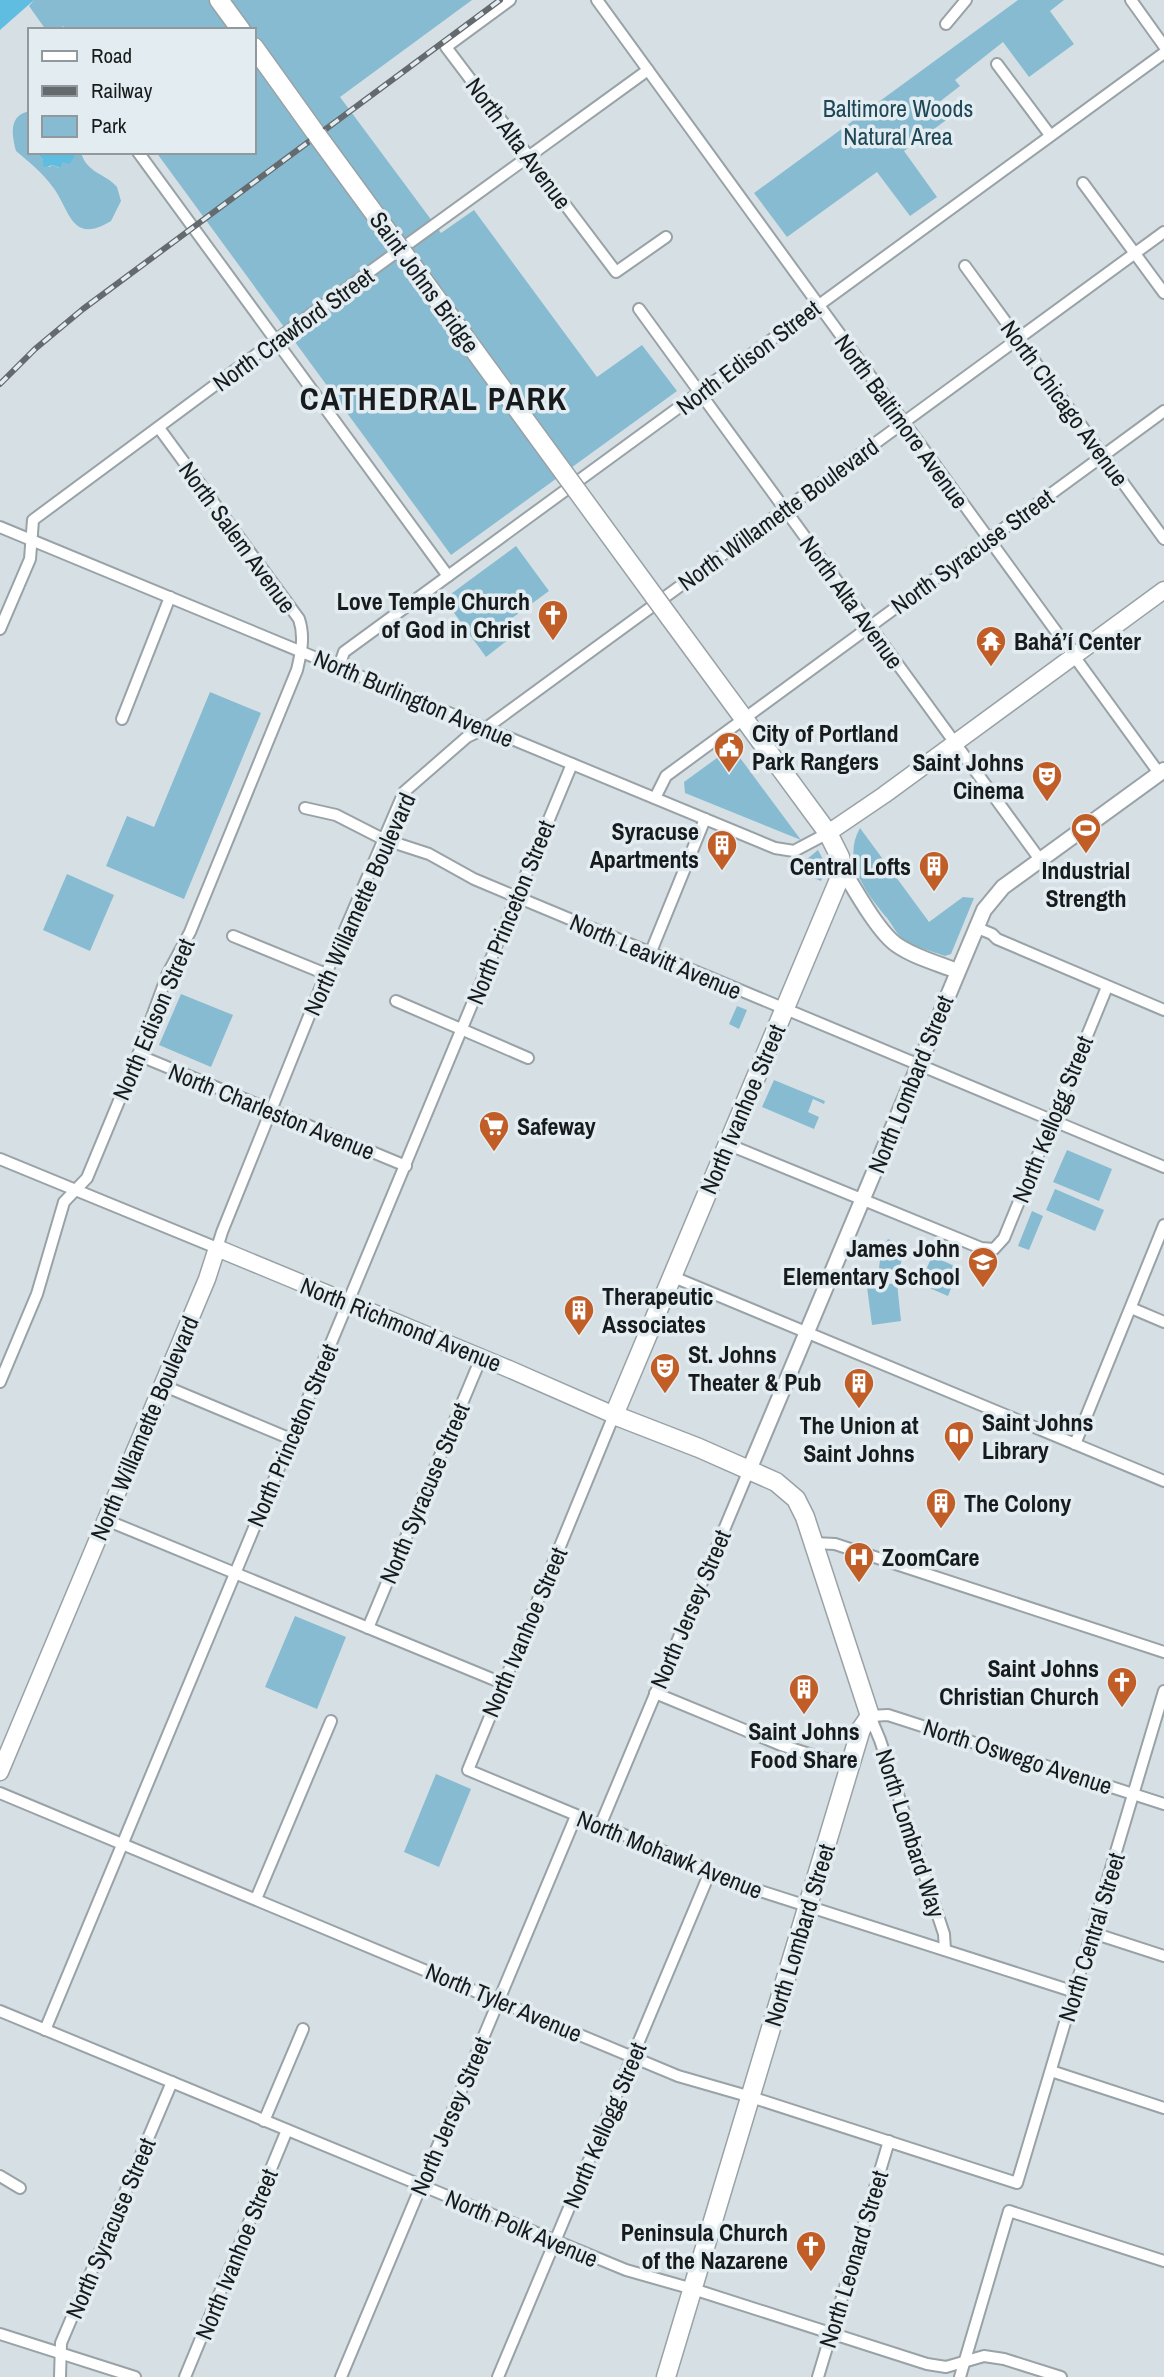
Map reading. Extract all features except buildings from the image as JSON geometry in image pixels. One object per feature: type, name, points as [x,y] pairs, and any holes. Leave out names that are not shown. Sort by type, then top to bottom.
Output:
[{"type":"main road","points":[[219,0],[240,28]]},
{"type":"main road","name":"Saint Johns Bridge","points":[[256,50],[828,833]]},
{"type":"main road","points":[[843,870],[840,857],[828,833],[851,819],[1164,590]]},
{"type":"main road","name":"North Ivanhoe Street","points":[[614,1415],[843,870]]},
{"type":"main road","name":"North Richmond Avenue","points":[[217,1248],[749,1470],[786,1488],[796,1499],[814,1544]]},
{"type":"main road","name":"North Willamette Boulevard","points":[[0,1772],[207,1279],[217,1248]]},
{"type":"main road","points":[[814,1544],[870,1716]]},
{"type":"main road","name":"North Lombard Street","points":[[666,2377],[861,1729],[870,1716]]},
{"type":"street","name":"North Alta Avenue","points":[[510,0],[446,47],[616,272],[666,237]]},
{"type":"street","name":"North Baltimore Avenue","points":[[597,0],[987,539],[1162,771]]},
{"type":"street","points":[[946,24],[966,0]]},
{"type":"street","points":[[1131,0],[1164,46]]},
{"type":"street","name":"North Edison Street","points":[[339,667],[344,652],[1164,53]]},
{"type":"street","points":[[996,64],[1050,135]]},
{"type":"street","name":"North Crawford Street","points":[[0,629],[30,559],[33,520],[648,70]]},
{"type":"street","points":[[139,154],[447,576]]},
{"type":"street","points":[[1083,183],[1164,293]]},
{"type":"street","name":"North Willamette Boulevard","points":[[217,1248],[326,975],[407,788],[467,737],[486,728],[1164,232]]},
{"type":"street","name":"North Chicago Avenue","points":[[965,266],[1164,539]]},
{"type":"street","name":"North Alta Avenue","points":[[639,309],[1041,861]]},
{"type":"street","name":"North Syracuse Street","points":[[655,798],[666,776],[1164,411]]},
{"type":"street","name":"North Salem Avenue","points":[[159,428],[299,619],[302,628],[302,652]]},
{"type":"street","name":"North Burlington Avenue","points":[[0,527],[785,851],[804,847],[828,833]]},
{"type":"street","points":[[122,719],[170,597]]},
{"type":"street","name":"North Edison Street","points":[[0,1382],[37,1294],[64,1202],[87,1178],[138,1055],[168,973],[190,932],[302,652]]},
{"type":"street","name":"North Princeton Street","points":[[45,2030],[572,764]]},
{"type":"street","name":"North Lombard Street","points":[[749,1470],[984,910],[995,894],[1162,771]]},
{"type":"street","name":"North Leavitt Avenue","points":[[305,808],[336,815],[383,839],[429,853],[474,878],[650,954],[1164,1167]]},
{"type":"street","points":[[650,954],[705,819]]},
{"type":"street","points":[[843,870],[893,942],[913,954],[957,971]]},
{"type":"street","points":[[975,927],[992,934],[997,940],[1164,1010]]},
{"type":"street","points":[[233,936],[326,975]]},
{"type":"street","name":"North Kellogg Street","points":[[862,1199],[978,1247],[994,1249],[1004,1238],[1107,987]]},
{"type":"street","points":[[396,1001],[528,1058]]},
{"type":"street","name":"North Charleston Avenue","points":[[138,1055],[406,1166]]},
{"type":"street","points":[[727,1144],[862,1199]]},
{"type":"street","name":"North Richmond Avenue","points":[[0,1159],[217,1248]]},
{"type":"street","points":[[1075,1444],[1164,1225]]},
{"type":"street","points":[[671,1276],[1164,1480]]},
{"type":"street","points":[[1131,1308],[1164,1322]]},
{"type":"street","name":"North Syracuse Street","points":[[368,1628],[481,1357]]},
{"type":"street","points":[[162,1385],[291,1439]]},
{"type":"street","name":"North Ivanhoe Street","points":[[468,1770],[614,1415]]},
{"type":"street","name":"North Jersey Street","points":[[600,1826],[749,1470]]},
{"type":"street","points":[[106,1520],[502,1683]]},
{"type":"street","points":[[814,1544],[835,1544],[1164,1652]]},
{"type":"street","name":"North Central Street","points":[[1017,2183],[1164,1691]]},
{"type":"street","points":[[655,1693],[781,1745],[850,1767]]},
{"type":"street","name":"North Oswego Avenue","points":[[870,1716],[888,1715],[1164,1804]]},
{"type":"street","name":"North Lombard Way","points":[[870,1716],[944,1934],[945,1950]]},
{"type":"street","points":[[256,1899],[331,1721]]},
{"type":"street","name":"North Mohawk Avenue","points":[[468,1770],[754,1889],[1075,1992]]},
{"type":"street","name":"North Tyler Avenue","points":[[0,1793],[678,2076],[751,2096],[1017,2183]]},
{"type":"street","name":"North Jersey Street","points":[[341,2377],[576,1816]]},
{"type":"street","name":"North Kellogg Street","points":[[498,2377],[710,1872]]},
{"type":"street","points":[[1093,1933],[1164,1956]]},
{"type":"street","name":"North Polk Avenue","points":[[0,2011],[619,2268],[927,2364],[946,2367],[984,2356],[1004,2359],[1061,2377]]},
{"type":"street","points":[[264,2121],[303,2029]]},
{"type":"street","points":[[1051,2071],[1164,2108]]},
{"type":"street","name":"North Syracuse Street","points":[[60,2377],[61,2343],[172,2082]]},
{"type":"street","name":"North Ivanhoe Street","points":[[185,2377],[287,2130]]},
{"type":"street","name":"North Leonard Street","points":[[818,2377],[888,2141]]},
{"type":"street","points":[[0,2176],[20,2188]]},
{"type":"street","points":[[960,2377],[1009,2211],[1164,2261]]},
{"type":"street","points":[[0,2334],[135,2377]]},
{"type":"green space","name":"CATHEDRAL PARK","points":[[34,0],[472,0],[340,97],[441,233],[474,210],[597,377],[642,345],[677,391],[451,555],[157,154],[256,154],[256,28],[45,28],[29,6]]},
{"type":"green space","name":"Baltimore Woods Natural Area","points":[[1018,0],[1064,0],[1050,11],[1074,44],[1029,77],[1003,42],[955,80],[960,86],[938,103],[949,118],[904,151],[937,197],[910,216],[877,172],[787,237],[754,193]]},
{"type":"green space","points":[[28,112],[28,154],[38,154],[49,167],[53,165],[59,168],[63,162],[74,157],[74,154],[82,154],[91,169],[117,187],[121,201],[111,221],[97,228],[87,229],[79,227],[73,221],[48,181],[16,151],[13,127],[23,113]]},
{"type":"green space","points":[[516,546],[549,591],[504,624],[513,636],[486,657],[444,599]]},
{"type":"green space","points":[[210,692],[261,713],[184,899],[106,866],[127,816],[154,827]]},
{"type":"green space","points":[[732,747],[801,840],[685,793],[684,782]]},
{"type":"green space","points":[[860,828],[929,922],[963,897],[974,898],[951,954],[945,956],[904,940],[872,898],[855,865],[853,853]]},
{"type":"green space","points":[[818,850],[826,865],[821,881],[795,870],[799,860],[807,859]]},
{"type":"green space","points":[[67,874],[114,895],[90,951],[43,930]]},
{"type":"green space","points":[[181,994],[233,1015],[211,1067],[159,1045]]},
{"type":"green space","points":[[737,1006],[747,1010],[739,1029],[729,1024]]},
{"type":"green space","points":[[774,1080],[825,1101],[824,1104],[813,1099],[808,1112],[819,1117],[814,1129],[762,1107]]},
{"type":"green space","points":[[1067,1150],[1112,1169],[1099,1201],[1053,1182]]},
{"type":"green space","points":[[1055,1189],[1104,1210],[1095,1231],[1046,1210]]},
{"type":"green space","points":[[1032,1211],[1043,1216],[1029,1250],[1018,1246]]},
{"type":"green space","points":[[888,1239],[898,1243],[903,1254],[900,1267],[886,1272],[879,1269],[878,1255],[883,1241]]},
{"type":"green space","points":[[932,1256],[959,1268],[948,1296],[920,1284]]},
{"type":"green space","points":[[897,1283],[901,1321],[872,1325],[867,1287]]},
{"type":"green space","points":[[295,1616],[346,1637],[317,1709],[265,1687]]},
{"type":"green space","points":[[436,1774],[471,1789],[439,1867],[404,1852]]},
{"type":"shaded area","points":[[0,0],[34,0],[0,30]]},
{"type":"shaded area","points":[[38,154],[75,156],[69,164],[63,162],[60,168],[53,165],[45,167]]},
{"type":"railway","points":[[0,384],[35,349],[83,309],[500,0]]},
{"type":"place","name":"Love Temple Church of God in Christ","points":[[553,642]]},
{"type":"place","name":"Bahá’í Center","points":[[991,668]]},
{"type":"place","name":"City of Portland Park Rangers","points":[[729,774]]},
{"type":"place","name":"Saint Johns Cinema","points":[[1047,803]]},
{"type":"place","name":"Industrial Strength","points":[[1086,855]]},
{"type":"place","name":"Syracuse Apartments","points":[[722,872]]},
{"type":"place","name":"Central Lofts","points":[[934,893]]},
{"type":"place","name":"Safeway","points":[[494,1153]]},
{"type":"place","name":"James John Elementary School","points":[[983,1289]]},
{"type":"place","name":"Therapeutic Associates","points":[[579,1337]]},
{"type":"place","name":"St. Johns Theater & Pub","points":[[665,1395]]},
{"type":"place","name":"The Union at Saint Johns","points":[[859,1410]]},
{"type":"place","name":"Saint Johns Library","points":[[959,1463]]},
{"type":"place","name":"The Colony","points":[[941,1530]]},
{"type":"place","name":"ZoomCare","points":[[859,1584]]},
{"type":"place","name":"Saint Johns Christian Church","points":[[1122,1709]]},
{"type":"place","name":"Saint Johns Food Share","points":[[804,1716]]},
{"type":"place","name":"Peninsula Church of the Nazarene","points":[[811,2273]]},
{"type":"district","name":"CATHEDRAL PARK","points":[[434,398]]}]
